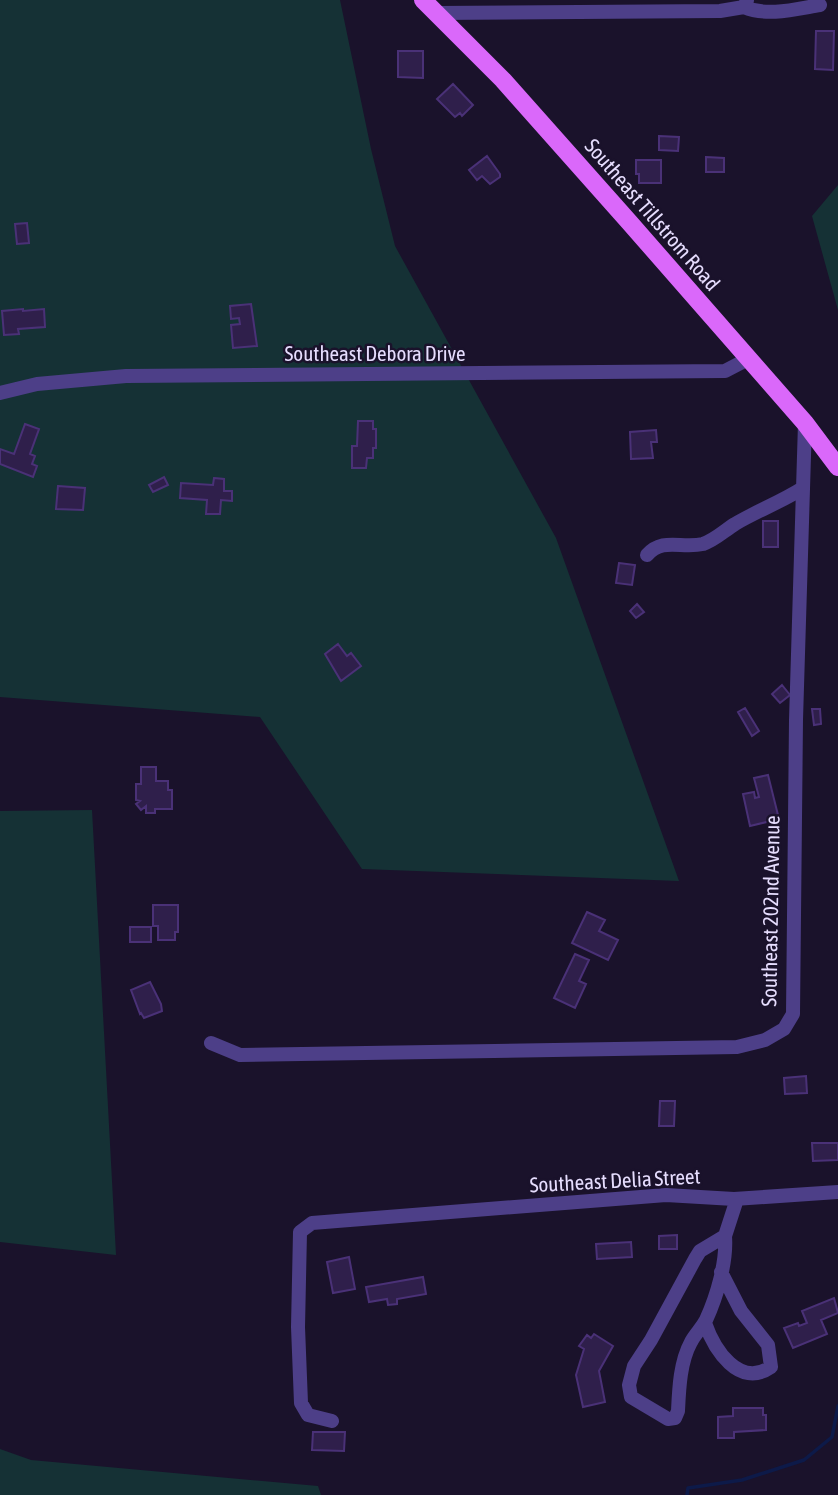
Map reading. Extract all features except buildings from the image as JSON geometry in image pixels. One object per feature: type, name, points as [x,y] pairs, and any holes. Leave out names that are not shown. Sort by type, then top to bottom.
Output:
[{"type":"main road","name":"Southeast Tillstrom Road","points":[[430,6],[503,80],[805,423],[838,467]]},
{"type":"street","points":[[430,6],[720,11],[745,4],[754,11],[765,11],[820,5]]},
{"type":"street","name":"Southeast Debora Drive","points":[[0,393],[37,384],[126,376],[725,371],[748,359]]},
{"type":"street","name":"Southeast 202nd Avenue","points":[[211,1043],[240,1055],[737,1047],[765,1040],[784,1029],[793,1014],[794,817],[805,423]]},
{"type":"street","points":[[647,555],[654,547],[661,545],[689,545],[712,540],[734,525],[803,488]]},
{"type":"street","name":"Southeast Delia Street","points":[[332,1421],[308,1415],[301,1403],[298,1327],[300,1232],[312,1223],[666,1195],[737,1199],[838,1192]]},
{"type":"street","points":[[725,1236],[700,1251],[652,1340],[634,1366],[629,1385],[631,1397],[668,1419],[675,1418],[678,1411],[684,1362],[691,1342],[705,1323],[713,1302],[726,1245],[725,1236],[737,1199]]},
{"type":"street","points":[[705,1323],[712,1343],[720,1355],[747,1374],[762,1373],[771,1367],[768,1345],[741,1311],[721,1272]]},
{"type":"green space","points":[[0,0],[340,0],[371,149],[395,246],[556,538],[679,881],[362,869],[260,717],[0,697]]},
{"type":"green space","points":[[838,185],[838,310],[812,216]]},
{"type":"green space","points":[[92,810],[116,1255],[0,1242],[0,811]]},
{"type":"green space","points":[[0,1449],[31,1460],[318,1486],[321,1495],[0,1495]]},
{"type":"waterway","points":[[687,1495],[688,1488],[742,1480],[804,1460],[832,1437],[838,1406]]}]
